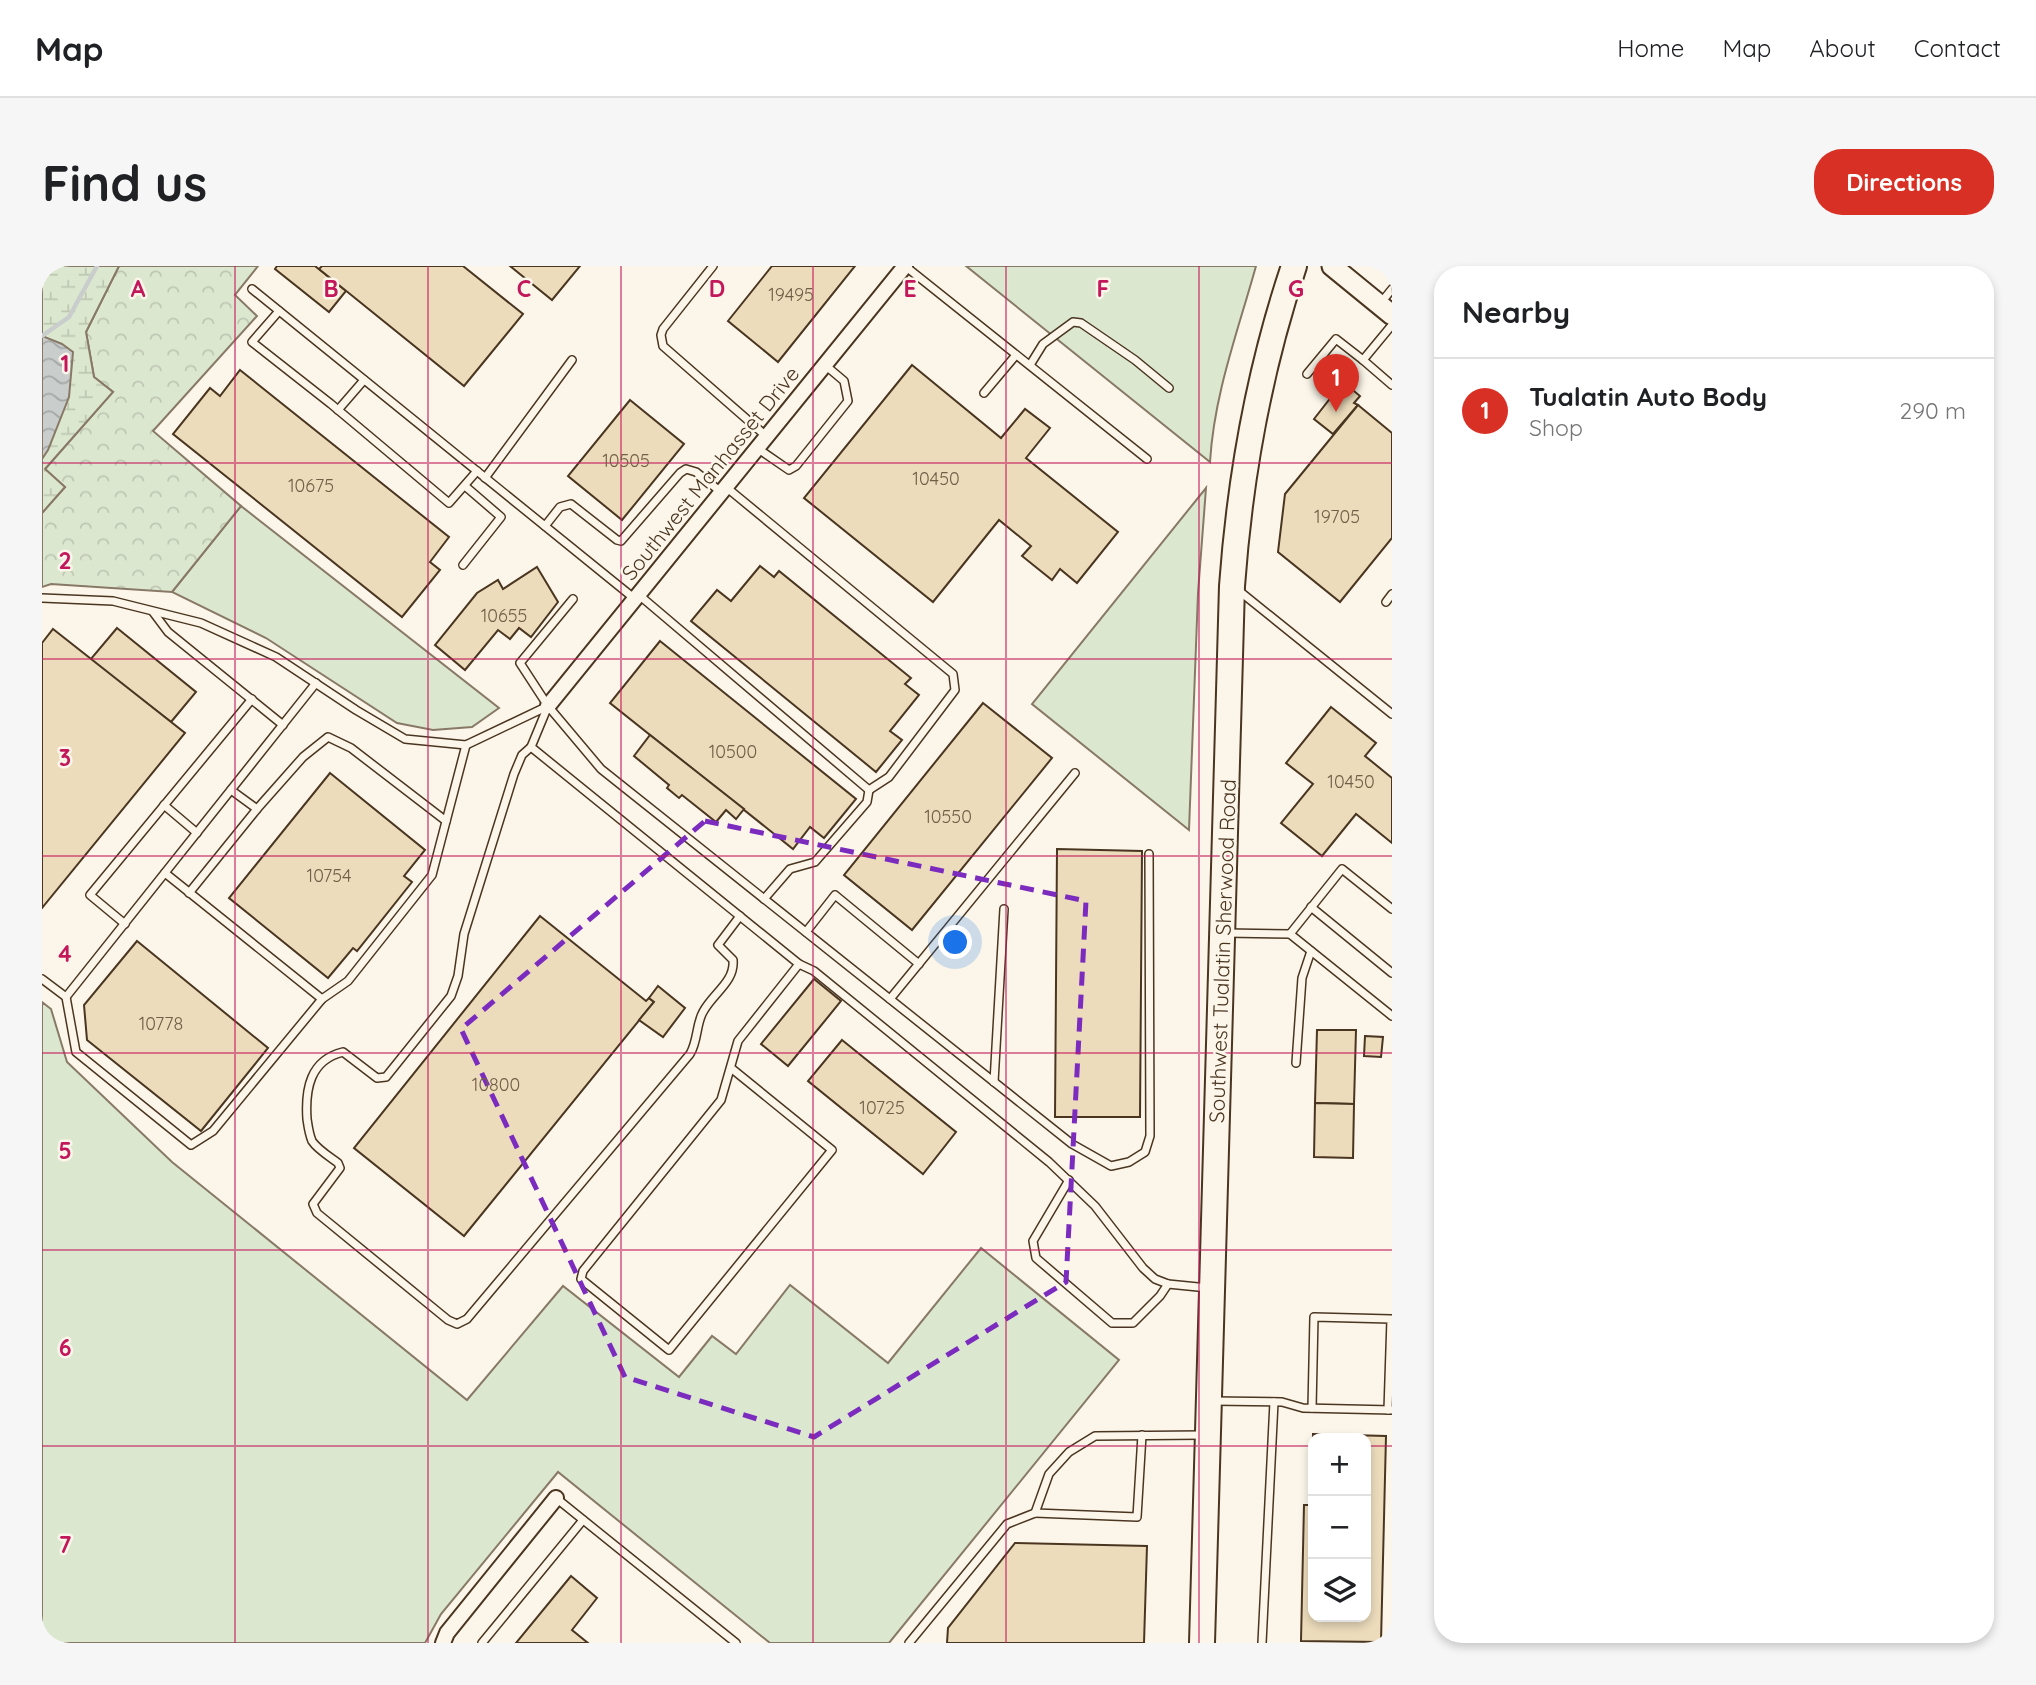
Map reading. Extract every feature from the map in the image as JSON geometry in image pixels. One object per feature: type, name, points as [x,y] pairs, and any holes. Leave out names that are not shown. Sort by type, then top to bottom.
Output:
[{"type":"highway","name":"Southwest Tualatin Sherwood Road","points":[[1202,1643],[1232,586],[1239,500],[1251,426],[1274,328],[1294,266]]},
{"type":"street","name":"Southwest Manhasset Drive","points":[[548,706],[905,266]]},
{"type":"street","points":[[1332,266],[1386,310]]},
{"type":"street","points":[[443,1643],[447,1633],[556,1498]]},
{"type":"lane","points":[[713,266],[663,329],[663,346],[742,416],[783,468],[789,470],[796,466],[848,401],[844,381],[825,365]]},
{"type":"lane","points":[[905,266],[1147,459]]},
{"type":"lane","points":[[252,289],[636,597],[869,790]]},
{"type":"lane","points":[[1386,310],[1392,289]]},
{"type":"lane","points":[[278,311],[252,342],[449,503],[477,471]]},
{"type":"lane","points":[[1030,366],[1043,344],[1073,322],[1082,323],[1169,388]]},
{"type":"lane","points":[[1363,360],[1392,325]]},
{"type":"lane","points":[[1307,374],[1336,339],[1392,385]]},
{"type":"lane","points":[[984,393],[1017,355]]},
{"type":"lane","points":[[485,478],[572,360]]},
{"type":"lane","points":[[338,410],[364,380]]},
{"type":"lane","points":[[545,526],[560,507],[571,503],[621,541],[680,473],[686,470],[696,472],[723,489],[953,674],[955,690],[889,777],[869,790],[867,802],[815,862],[790,869],[764,899]]},
{"type":"lane","points":[[463,565],[501,517],[464,486]]},
{"type":"lane","points":[[1232,586],[1392,714]]},
{"type":"lane","points":[[1386,602],[1392,594]]},
{"type":"lane","points":[[42,598],[113,601],[201,623],[276,657],[405,739],[466,745],[548,706]]},
{"type":"lane","points":[[573,600],[520,663],[548,706],[601,769],[1072,1143],[1111,1166],[1129,1162],[1145,1152],[1150,1136],[1149,854]]},
{"type":"lane","points":[[152,611],[168,632],[283,725]]},
{"type":"lane","points":[[66,997],[316,683]]},
{"type":"lane","points":[[125,924],[90,895],[251,699]]},
{"type":"lane","points":[[548,706],[531,747],[522,755],[514,774],[464,934],[458,976],[451,996],[386,1077],[377,1078],[344,1052],[328,1058],[312,1077],[306,1093],[313,1143],[338,1163],[340,1168],[313,1204],[317,1213],[448,1320],[457,1324],[467,1320],[690,1054],[697,1038],[702,1013],[732,975],[733,960],[718,945],[740,916]]},
{"type":"lane","points":[[189,893],[303,757],[328,737],[351,748],[446,821]]},
{"type":"lane","points":[[42,979],[66,997],[76,1052],[191,1145],[213,1131],[322,999],[348,981],[432,875],[466,745]]},
{"type":"lane","points":[[531,747],[799,964],[814,971],[1049,1162],[1095,1206],[1143,1268],[1155,1279],[1168,1284],[1212,1288]]},
{"type":"lane","points":[[890,999],[1075,774]]},
{"type":"lane","points":[[231,790],[257,809]]},
{"type":"lane","points":[[164,806],[197,833]]},
{"type":"lane","points":[[1290,934],[1342,869],[1392,909]]},
{"type":"lane","points":[[165,873],[322,999]]},
{"type":"lane","points":[[806,932],[835,895],[919,964]]},
{"type":"lane","points":[[1311,906],[1392,972]]},
{"type":"lane","points":[[994,1082],[1004,909]]},
{"type":"lane","points":[[1222,933],[1290,934],[1392,1016]]},
{"type":"lane","points":[[1296,1063],[1303,978],[1311,950]]},
{"type":"lane","points":[[731,1068],[832,1150],[669,1350],[582,1279],[583,1271],[721,1100],[738,1041],[799,964]]},
{"type":"lane","points":[[1069,1181],[1033,1241],[1036,1258],[1112,1323],[1133,1324],[1168,1284]]},
{"type":"lane","points":[[1209,1401],[1274,1402],[1311,1408],[1390,1410],[1391,1319],[1314,1317],[1311,1408]]},
{"type":"lane","points":[[1262,1643],[1274,1402]]},
{"type":"lane","points":[[1035,1513],[1049,1474],[1069,1452],[1095,1436],[1208,1434]]},
{"type":"lane","points":[[909,1643],[1007,1524],[1035,1513],[1137,1517],[1142,1435]]},
{"type":"lane","points":[[556,1498],[736,1643]]},
{"type":"lane","points":[[482,1643],[583,1520]]},
{"type":"highlighted area","points":[[705,821],[1086,901],[1066,1282],[814,1437],[625,1377],[461,1029]]},
{"type":"green space","points":[[42,266],[119,266],[86,332],[94,377],[113,392],[45,469],[65,487],[42,513]]},
{"type":"green space","points":[[119,266],[258,266],[235,295],[257,316],[153,431],[241,506],[172,592],[51,584],[42,587],[42,513],[65,487],[45,469],[113,392],[94,377],[86,332]]},
{"type":"green space","points":[[966,266],[1256,266],[1216,412],[1210,462]]},
{"type":"green space","points":[[1206,488],[1198,593],[1189,830],[1032,704]]},
{"type":"green space","points":[[241,506],[499,708],[472,727],[433,730],[397,723],[266,638],[172,592]]},
{"type":"green space","points":[[42,1002],[51,1009],[67,1062],[172,1162],[467,1400],[563,1286],[679,1377],[712,1336],[736,1354],[790,1285],[888,1363],[981,1248],[1119,1360],[889,1643],[770,1643],[558,1472],[441,1614],[425,1643],[42,1643]]},
{"type":"water","points":[[42,336],[73,352],[69,397],[42,459]]},
{"type":"building","points":[[277,266],[315,266],[346,291],[329,312],[275,269]]},
{"type":"building","points":[[322,266],[463,266],[523,314],[464,386],[319,269]]},
{"type":"building","points":[[510,266],[580,266],[552,300]]},
{"type":"building","points":[[772,266],[855,266],[778,362],[728,321]]},
{"type":"building","points":[[912,365],[1001,438],[1025,409],[1050,428],[1026,458],[1118,532],[1077,583],[1060,569],[1052,580],[1022,556],[1031,546],[999,520],[933,602],[804,498]]},
{"type":"building","points":[[240,370],[449,537],[430,562],[440,570],[402,617],[173,434],[210,388],[220,396]]},
{"type":"building","points":[[1343,382],[1360,396],[1354,403],[1358,405],[1333,434],[1314,419]]},
{"type":"building","points":[[630,400],[684,444],[622,520],[568,476]]},
{"type":"building","points":[[1358,405],[1392,433],[1392,538],[1340,602],[1278,552],[1285,494]]},
{"type":"building","points":[[760,566],[774,577],[779,571],[911,678],[905,684],[919,695],[890,731],[902,740],[876,772],[691,621],[717,590],[731,601]]},
{"type":"building","points":[[537,567],[558,602],[531,637],[519,628],[510,639],[498,630],[465,670],[435,645],[477,593],[498,580],[503,589]]},
{"type":"building","points":[[117,628],[196,692],[171,722],[90,660]]},
{"type":"building","points":[[53,629],[185,733],[42,908],[42,643]]},
{"type":"building","points":[[660,641],[856,799],[824,838],[810,827],[793,849],[610,703]]},
{"type":"building","points":[[983,703],[1052,758],[912,930],[844,875]]},
{"type":"building","points":[[1331,707],[1376,743],[1365,756],[1392,778],[1392,843],[1356,814],[1322,856],[1281,823],[1313,784],[1286,763]]},
{"type":"building","points":[[650,735],[744,809],[736,819],[726,810],[716,822],[682,795],[679,798],[667,788],[669,785],[634,756]]},
{"type":"building","points":[[330,773],[425,850],[404,876],[412,882],[357,951],[353,948],[328,978],[229,898]]},
{"type":"building","points":[[1057,849],[1142,851],[1140,1117],[1055,1117]]},
{"type":"building","points":[[540,916],[646,1001],[649,998],[654,1002],[464,1236],[354,1148]]},
{"type":"building","points":[[137,941],[268,1048],[201,1131],[87,1040],[84,1005]]},
{"type":"building","points":[[814,979],[841,1001],[788,1066],[761,1044]]},
{"type":"building","points":[[658,986],[685,1008],[663,1037],[639,1020],[654,1002],[649,998]]},
{"type":"building","points":[[1317,1030],[1356,1030],[1354,1104],[1315,1103]]},
{"type":"building","points":[[1365,1036],[1383,1037],[1381,1057],[1364,1056]]},
{"type":"building","points":[[842,1040],[956,1132],[923,1174],[808,1081]]},
{"type":"building","points":[[1315,1103],[1354,1104],[1353,1158],[1314,1157]]},
{"type":"building","points":[[1371,1436],[1386,1436],[1381,1642],[1301,1641],[1304,1505],[1308,1505],[1308,1622],[1371,1622]]},
{"type":"building","points":[[1015,1543],[1147,1546],[1144,1643],[947,1643],[948,1628]]},
{"type":"building","points":[[571,1576],[597,1598],[572,1630],[588,1643],[516,1643]]},
{"type":"waterway","points":[[42,336],[69,317],[97,266]]},
{"type":"place","name":"Tualatin Auto Body","points":[[1336,412]]}]
